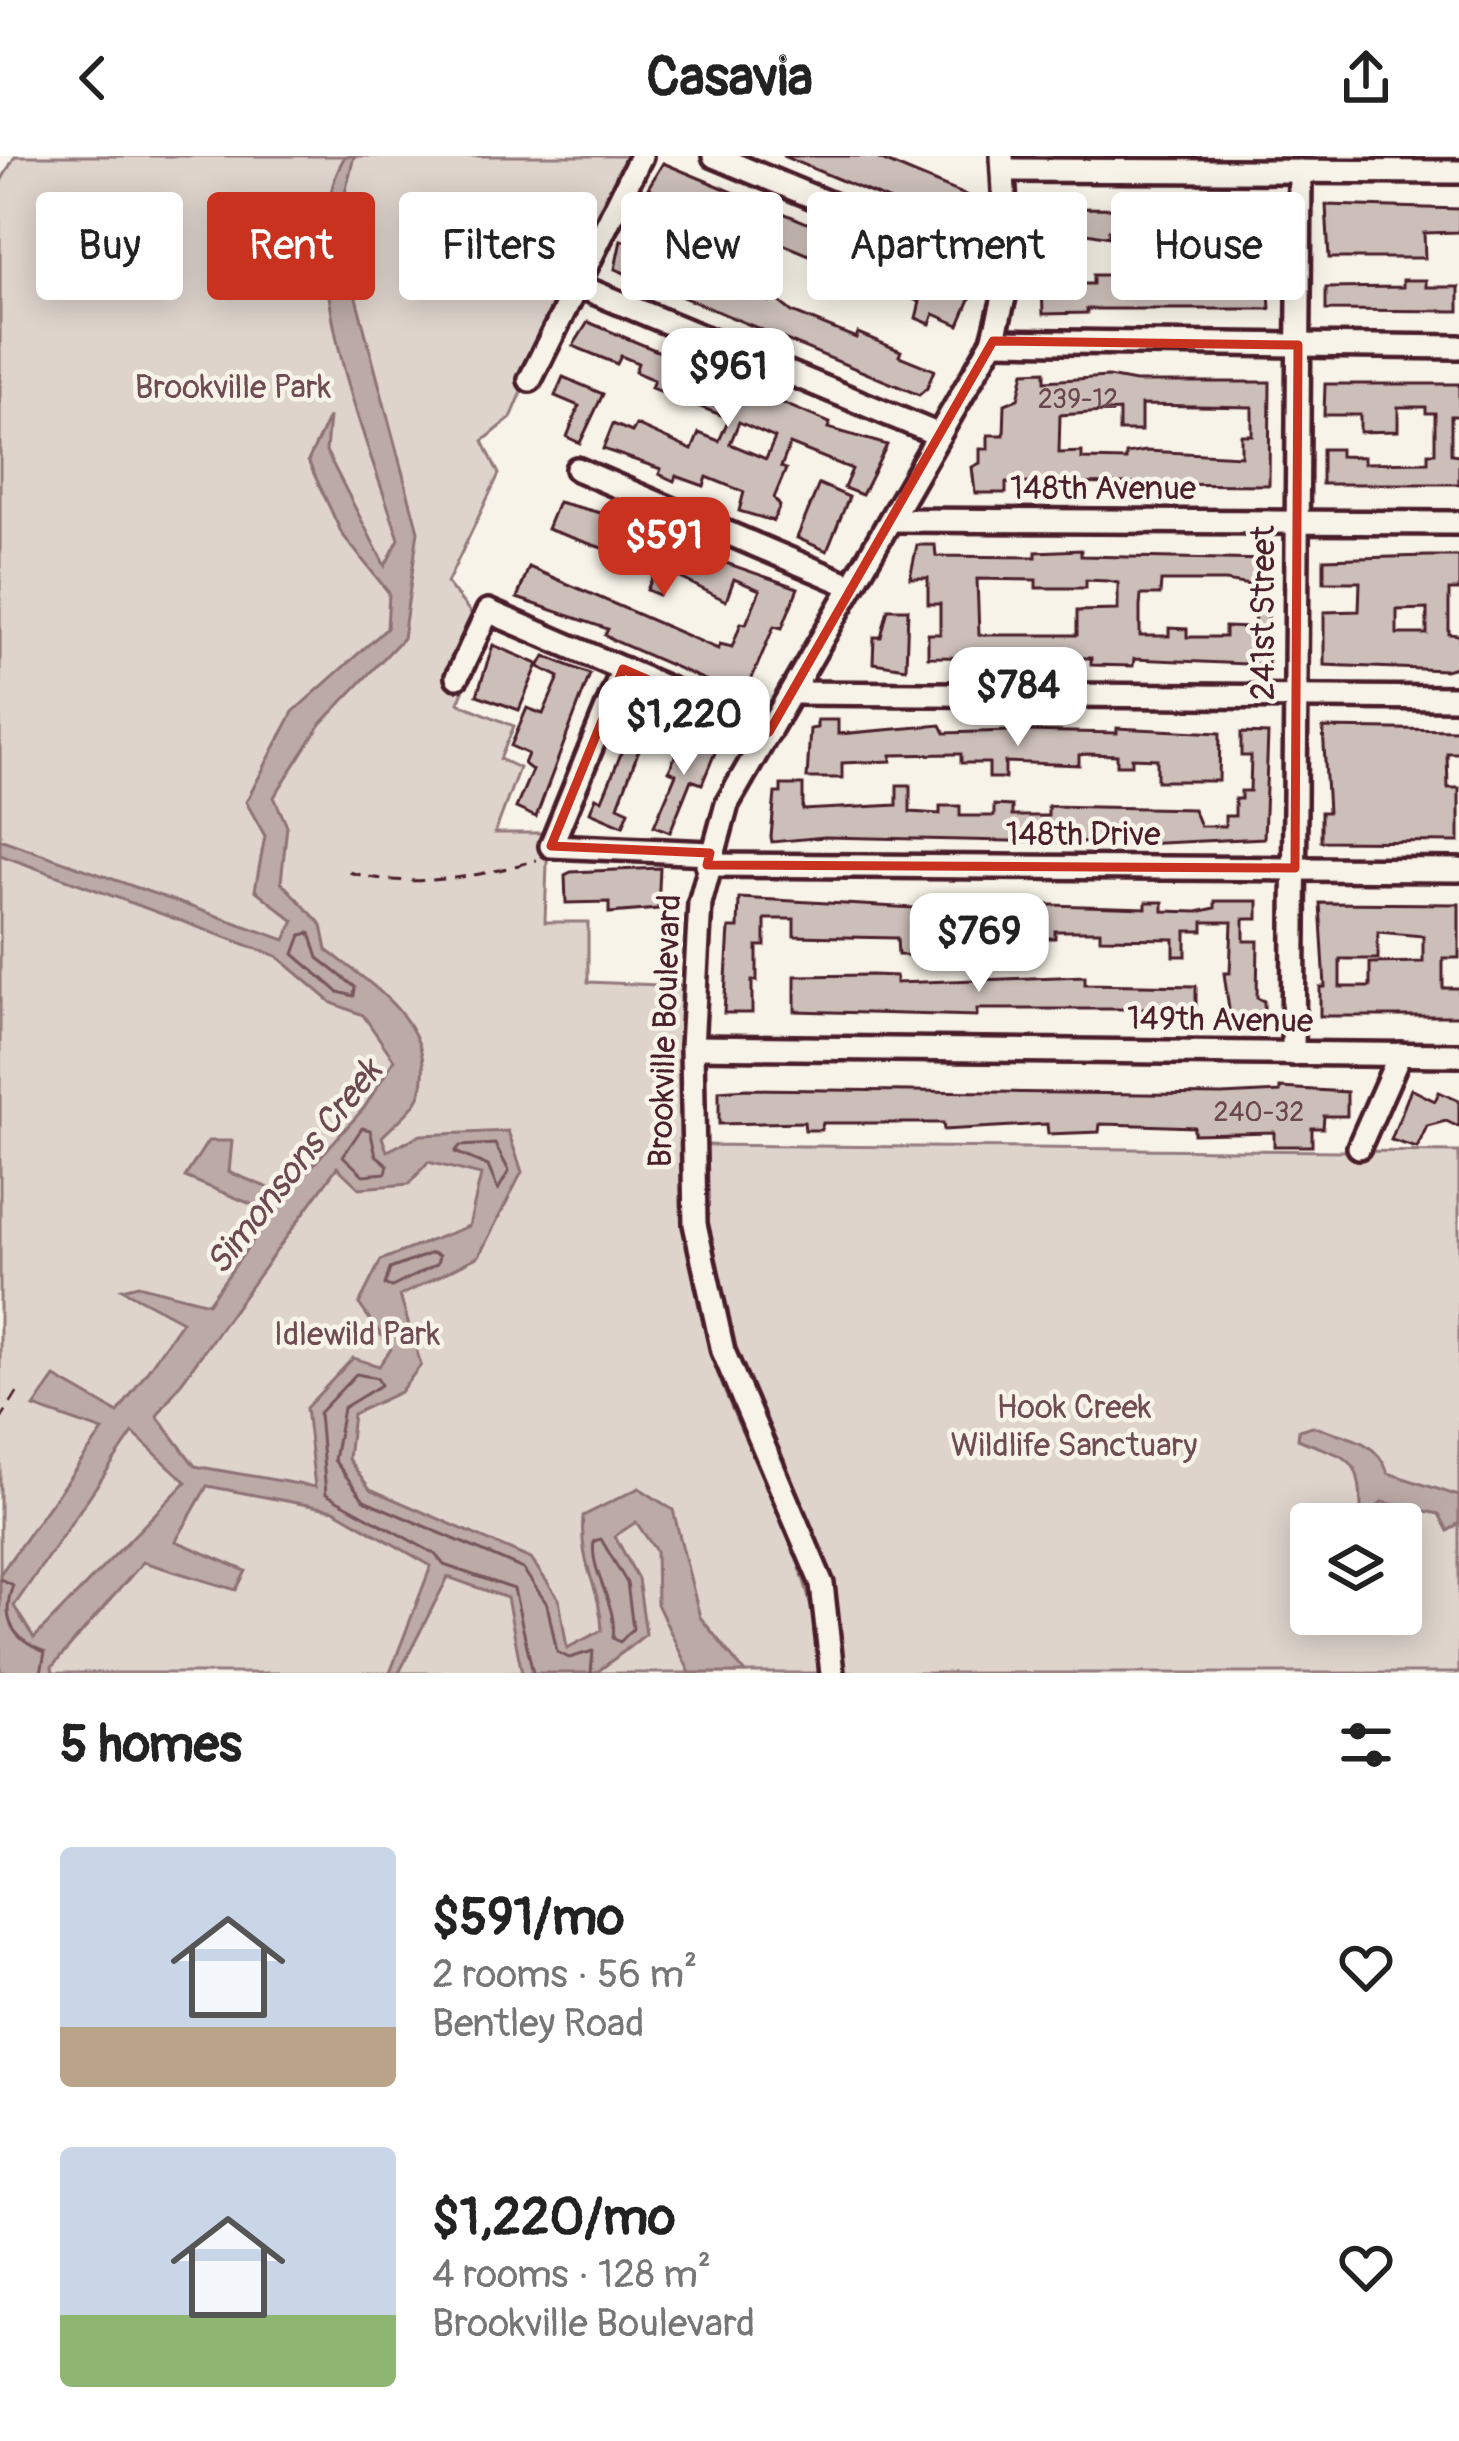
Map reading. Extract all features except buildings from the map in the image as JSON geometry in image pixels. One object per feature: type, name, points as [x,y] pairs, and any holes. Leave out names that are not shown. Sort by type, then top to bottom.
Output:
[{"type":"street","points":[[597,240],[641,156]]},
{"type":"street","points":[[714,156],[807,194]]},
{"type":"street","points":[[1003,163],[1209,163],[1300,172],[1459,172]]},
{"type":"street","name":"241st Street","points":[[1293,1054],[1300,172]]},
{"type":"street","points":[[597,294],[939,435]]},
{"type":"street","points":[[530,380],[567,300]]},
{"type":"street","name":"Brookville Boulevard","points":[[832,1673],[822,1584],[747,1417],[707,1289],[692,1199],[695,948],[709,859],[727,804],[992,341],[1003,300]]},
{"type":"street","points":[[992,341],[1459,347]]},
{"type":"street","points":[[577,469],[852,586]]},
{"type":"street","name":"148th Avenue","points":[[891,520],[1459,523]]},
{"type":"street","points":[[457,677],[488,611],[769,732]]},
{"type":"street","points":[[550,846],[623,669]]},
{"type":"street","points":[[791,693],[1459,698]]},
{"type":"street","name":"148th Drive","points":[[550,846],[709,859],[1459,870]]},
{"type":"street","name":"149th Avenue","points":[[692,1047],[1459,1054]]},
{"type":"street","points":[[1359,1147],[1400,1054]]},
{"type":"path","points":[[349,872],[384,880],[441,879],[525,863],[550,846]]},
{"type":"path","points":[[0,1421],[17,1393]]},
{"type":"highlighted area","points":[[993,341],[1298,345],[1295,868],[707,865],[710,853],[551,846],[623,669],[769,732]]},
{"type":"green space","name":"Idlewild Park","points":[[15,156],[630,156],[597,219],[597,192],[399,192],[399,300],[560,300],[511,418],[483,441],[499,474],[447,583],[487,633],[458,703],[514,726],[500,759],[519,768],[495,833],[548,833],[545,922],[588,922],[588,982],[682,986],[685,1212],[698,1302],[723,1388],[806,1587],[818,1673],[0,1673],[0,183]]},
{"type":"green space","name":"Hook Creek Wildlife Sanctuary","points":[[699,1145],[1459,1152],[1459,1673],[841,1673],[835,1599],[811,1531],[749,1397],[729,1335],[709,1242]]},
{"type":"water","points":[[345,156],[354,156],[345,192],[332,192]]},
{"type":"water","points":[[330,300],[357,300],[418,531],[403,638],[321,724],[274,797],[287,826],[281,882],[322,925],[327,950],[398,1009],[420,1048],[424,1070],[420,1094],[382,1137],[387,1151],[421,1135],[508,1131],[522,1172],[479,1256],[400,1296],[421,1365],[400,1392],[353,1414],[348,1459],[370,1489],[531,1559],[559,1599],[567,1648],[602,1630],[584,1549],[583,1516],[639,1488],[673,1510],[700,1617],[745,1673],[690,1673],[657,1604],[656,1551],[636,1522],[615,1536],[638,1579],[646,1634],[596,1673],[522,1673],[507,1598],[448,1577],[399,1673],[390,1673],[431,1566],[334,1510],[207,1486],[176,1541],[246,1571],[236,1590],[143,1562],[52,1667],[53,1673],[0,1672],[0,1574],[103,1431],[34,1407],[55,1377],[118,1413],[182,1321],[122,1289],[138,1285],[208,1303],[273,1213],[185,1177],[208,1141],[232,1141],[229,1172],[286,1195],[364,1108],[394,1060],[363,1015],[332,1003],[277,956],[0,855],[0,839],[285,940],[294,921],[255,890],[265,836],[246,802],[293,712],[387,628],[389,593],[342,534],[308,461],[329,417],[326,451],[385,566],[399,539],[339,347]],"holes":[[[428,1162],[481,1175],[469,1226],[381,1260],[359,1304],[391,1349],[379,1366],[353,1358],[306,1408],[315,1487],[195,1466],[157,1416],[337,1167],[359,1188],[409,1184]],[[133,1433],[186,1482],[34,1638],[14,1606]]]},
{"type":"water","points":[[1312,1426],[1347,1436],[1376,1452],[1388,1473],[1459,1496],[1459,1523],[1448,1531],[1439,1514],[1422,1510],[1422,1503],[1361,1503],[1353,1466],[1298,1439],[1299,1430]]},
{"type":"park label","name":"Brookville Park","points":[[233,387]]},
{"type":"water label","name":"Simonsons Creek","points":[[294,1167]]}]
